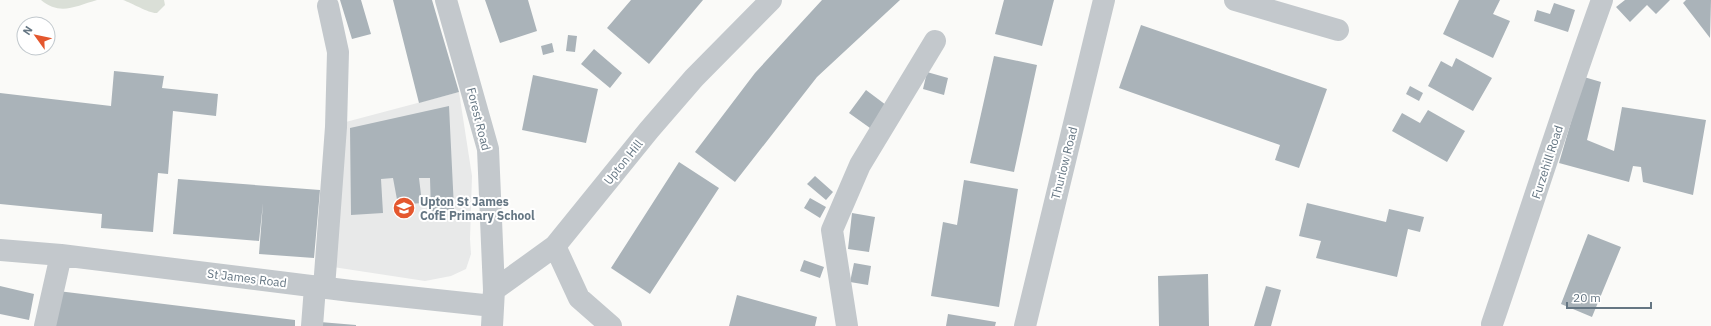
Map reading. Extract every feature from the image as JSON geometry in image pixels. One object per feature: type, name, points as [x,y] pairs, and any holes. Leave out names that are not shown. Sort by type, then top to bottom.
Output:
[{"type":"street","name":"Forest Road","points":[[446,0],[488,148],[493,307]]},
{"type":"street","name":"Upton Hill","points":[[493,307],[555,246],[649,130],[694,78],[771,0]]},
{"type":"street","name":"Thurlow Road","points":[[1025,326],[1104,0]]},
{"type":"street","points":[[1235,0],[1338,30]]},
{"type":"street","name":"Furzehill Road","points":[[1492,324],[1530,214],[1571,85],[1602,0]]},
{"type":"street","points":[[312,326],[320,287],[336,127],[338,52],[328,6]]},
{"type":"street","points":[[847,326],[832,230],[860,165],[935,41]]},
{"type":"street","points":[[555,246],[579,298],[611,326]]},
{"type":"street","name":"St James Road","points":[[0,250],[61,255],[493,307]]},
{"type":"street","points":[[45,326],[61,255]]},
{"type":"shaded area","points":[[41,0],[97,0],[75,7],[62,9],[48,5]]},
{"type":"shaded area","points":[[123,0],[164,0],[165,5],[157,13],[154,13]]},
{"type":"shaded area","name":"Upton St James CofE Primary School","points":[[459,92],[472,176],[471,254],[466,269],[451,276],[425,281],[333,267],[342,123]]},
{"type":"building","points":[[340,0],[361,0],[371,34],[352,39]]},
{"type":"building","points":[[393,0],[432,0],[459,92],[419,103]]},
{"type":"building","points":[[485,0],[528,0],[537,31],[500,43]]},
{"type":"building","points":[[631,0],[703,0],[649,64],[607,28]]},
{"type":"building","points":[[822,0],[900,0],[817,77],[735,182],[695,152],[755,73]]},
{"type":"building","points":[[1004,0],[1054,0],[1042,46],[995,34]]},
{"type":"building","points":[[1459,0],[1500,0],[1493,14],[1510,21],[1493,58],[1443,34]]},
{"type":"building","points":[[1625,0],[1670,0],[1656,14],[1647,5],[1630,22],[1616,7]]},
{"type":"building","points":[[1686,0],[1711,0],[1710,38],[1683,3]]},
{"type":"building","points":[[1554,3],[1575,10],[1568,32],[1534,21],[1537,10],[1550,14]]},
{"type":"building","points":[[1141,25],[1327,89],[1299,168],[1275,160],[1280,145],[1119,88]]},
{"type":"building","points":[[568,35],[577,36],[575,52],[566,51]]},
{"type":"building","points":[[552,43],[554,52],[543,55],[541,46]]},
{"type":"building","points":[[594,49],[622,73],[610,88],[581,64]]},
{"type":"building","points":[[994,56],[1037,65],[1014,172],[970,163]]},
{"type":"building","points":[[1456,58],[1492,78],[1473,111],[1428,86],[1441,61],[1452,67]]},
{"type":"building","points":[[114,71],[164,76],[162,88],[218,94],[216,116],[173,111],[168,174],[158,173],[153,232],[101,228],[102,214],[0,204],[0,93],[111,106]]},
{"type":"building","points":[[927,72],[948,78],[944,95],[923,89]]},
{"type":"building","points":[[533,75],[598,89],[586,143],[522,130]]},
{"type":"building","points":[[1584,77],[1601,82],[1587,140],[1614,151],[1622,107],[1706,120],[1693,195],[1643,182],[1641,167],[1633,166],[1629,182],[1559,163]]},
{"type":"building","points":[[1410,86],[1423,93],[1419,101],[1406,94]]},
{"type":"building","points":[[866,90],[886,105],[870,128],[849,113]]},
{"type":"building","points":[[449,106],[454,209],[431,212],[430,178],[419,178],[422,203],[398,205],[393,178],[381,179],[383,213],[351,215],[350,128]]},
{"type":"building","points":[[1428,110],[1465,131],[1447,162],[1392,131],[1402,113],[1420,123]]},
{"type":"building","points":[[679,162],[719,188],[650,294],[611,268]]},
{"type":"building","points":[[815,176],[833,192],[826,200],[807,184]]},
{"type":"building","points":[[178,179],[320,190],[314,258],[259,254],[263,203],[259,241],[173,234]]},
{"type":"building","points":[[964,180],[1018,189],[999,307],[931,296],[943,222],[957,225]]},
{"type":"building","points":[[810,198],[826,207],[820,218],[804,208]]},
{"type":"building","points":[[1307,203],[1386,222],[1389,209],[1424,217],[1420,232],[1408,229],[1397,277],[1316,258],[1321,241],[1299,236]]},
{"type":"building","points":[[852,213],[875,217],[869,252],[848,249]]},
{"type":"building","points":[[1588,234],[1621,247],[1592,317],[1561,304]]},
{"type":"building","points":[[804,260],[824,267],[820,278],[800,271]]},
{"type":"building","points":[[854,263],[871,266],[868,285],[850,282]]},
{"type":"building","points":[[1208,274],[1209,326],[1159,326],[1158,276]]},
{"type":"building","points":[[0,286],[34,294],[29,320],[0,314]]},
{"type":"building","points":[[1266,286],[1281,290],[1271,326],[1254,326]]},
{"type":"building","points":[[58,291],[295,320],[295,326],[55,326]]},
{"type":"building","points":[[737,295],[817,317],[815,326],[729,326]]},
{"type":"building","points":[[948,314],[996,322],[995,326],[946,326]]},
{"type":"building","points":[[320,322],[356,325],[356,326],[320,326]]},
{"type":"place","name":"Upton St James CofE Primary School","points":[[404,208]]}]
